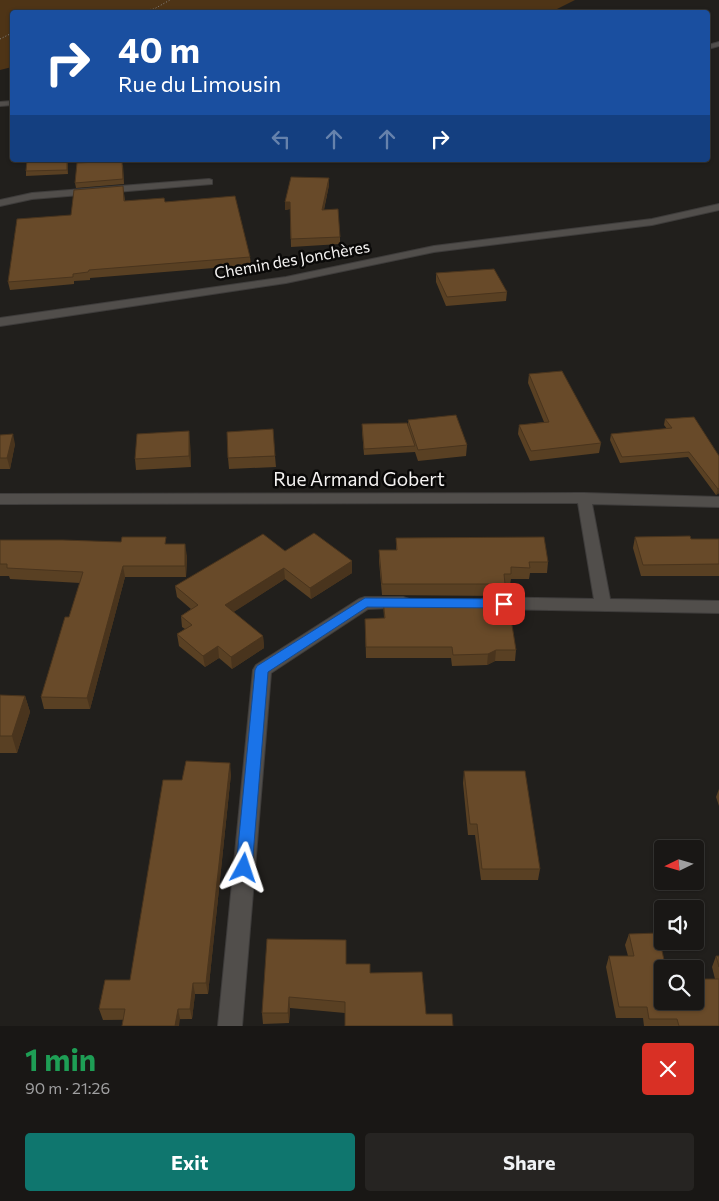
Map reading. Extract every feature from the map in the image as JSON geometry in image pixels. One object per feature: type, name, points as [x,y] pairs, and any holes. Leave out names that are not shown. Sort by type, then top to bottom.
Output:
[{"type":"street","points":[[0,203],[32,196],[209,182]]},
{"type":"street","name":"Chemin des Jonchères","points":[[0,322],[286,280],[434,249],[652,222],[706,211],[719,206]]},
{"type":"street","points":[[584,498],[603,604]]},
{"type":"street","name":"Rue Armand Gobert","points":[[0,499],[584,498],[719,502]]},
{"type":"street","points":[[230,1026],[262,670],[365,602],[424,603]]},
{"type":"street","points":[[474,603],[719,607]]},
{"type":"path","points":[[142,10],[154,8],[170,0]]},
{"type":"shaded area","points":[[0,0],[575,0],[555,10],[10,10],[10,68],[0,70]]},
{"type":"building","points":[[27,162],[67,162],[67,170],[26,171]]},
{"type":"building","points":[[122,162],[123,179],[75,183],[77,163]]},
{"type":"building","points":[[291,177],[329,178],[322,210],[338,209],[340,237],[291,239],[290,202],[285,202]]},
{"type":"building","points":[[123,186],[124,201],[164,198],[165,202],[235,196],[250,257],[89,270],[88,272],[73,274],[73,277],[8,282],[17,219],[71,215],[74,190]]},
{"type":"building","points":[[494,269],[507,292],[447,297],[436,273]]},
{"type":"building","points":[[562,371],[601,443],[531,451],[519,425],[549,422],[529,374]]},
{"type":"building","points":[[456,415],[467,445],[418,450],[408,420]]},
{"type":"building","points":[[694,417],[719,456],[718,489],[689,452],[622,457],[611,434],[672,428],[665,419]]},
{"type":"building","points":[[407,423],[415,446],[364,449],[362,424]]},
{"type":"building","points":[[273,429],[275,456],[228,458],[227,432]]},
{"type":"building","points":[[189,431],[189,456],[135,459],[137,434]]},
{"type":"building","points":[[13,434],[7,458],[0,458],[0,435]]},
{"type":"building","points":[[314,533],[352,561],[310,588],[284,568],[225,605],[263,636],[231,657],[218,646],[203,656],[177,634],[192,625],[181,616],[198,605],[175,586],[263,534],[285,551]]},
{"type":"building","points":[[690,536],[691,539],[719,539],[719,564],[643,565],[635,537]]},
{"type":"building","points":[[122,537],[166,537],[165,544],[185,544],[185,566],[123,566],[87,698],[41,697],[65,617],[69,617],[83,572],[7,568],[7,564],[0,564],[0,540],[121,542]]},
{"type":"building","points":[[544,537],[548,562],[529,562],[530,568],[511,567],[511,574],[504,574],[505,584],[382,584],[379,550],[397,550],[396,538]]},
{"type":"building","points":[[383,600],[508,600],[516,650],[496,650],[488,654],[453,655],[452,647],[366,647],[365,619],[385,618]]},
{"type":"building","points":[[0,695],[25,696],[12,736],[0,736]]},
{"type":"building","points":[[186,761],[230,763],[206,983],[193,983],[190,1009],[178,1009],[175,1026],[122,1026],[125,1009],[99,1009],[105,980],[130,980],[163,780],[182,780]]},
{"type":"building","points":[[464,771],[525,771],[540,869],[482,869],[477,824],[470,824]]},
{"type":"building","points":[[654,933],[654,950],[662,950],[664,960],[654,960],[654,1010],[704,1010],[704,979],[719,979],[719,1026],[679,1026],[677,1019],[649,1019],[647,1007],[619,1007],[609,956],[634,956],[629,934]]},
{"type":"building","points":[[267,939],[346,940],[346,964],[370,964],[370,973],[422,972],[426,1014],[452,1014],[453,1026],[345,1026],[345,1002],[289,997],[288,1013],[262,1013]]},
{"type":"building","points":[[716,956],[719,956],[719,967]]},
{"type":"route","points":[[244,868],[262,670],[365,602],[504,604]]}]
